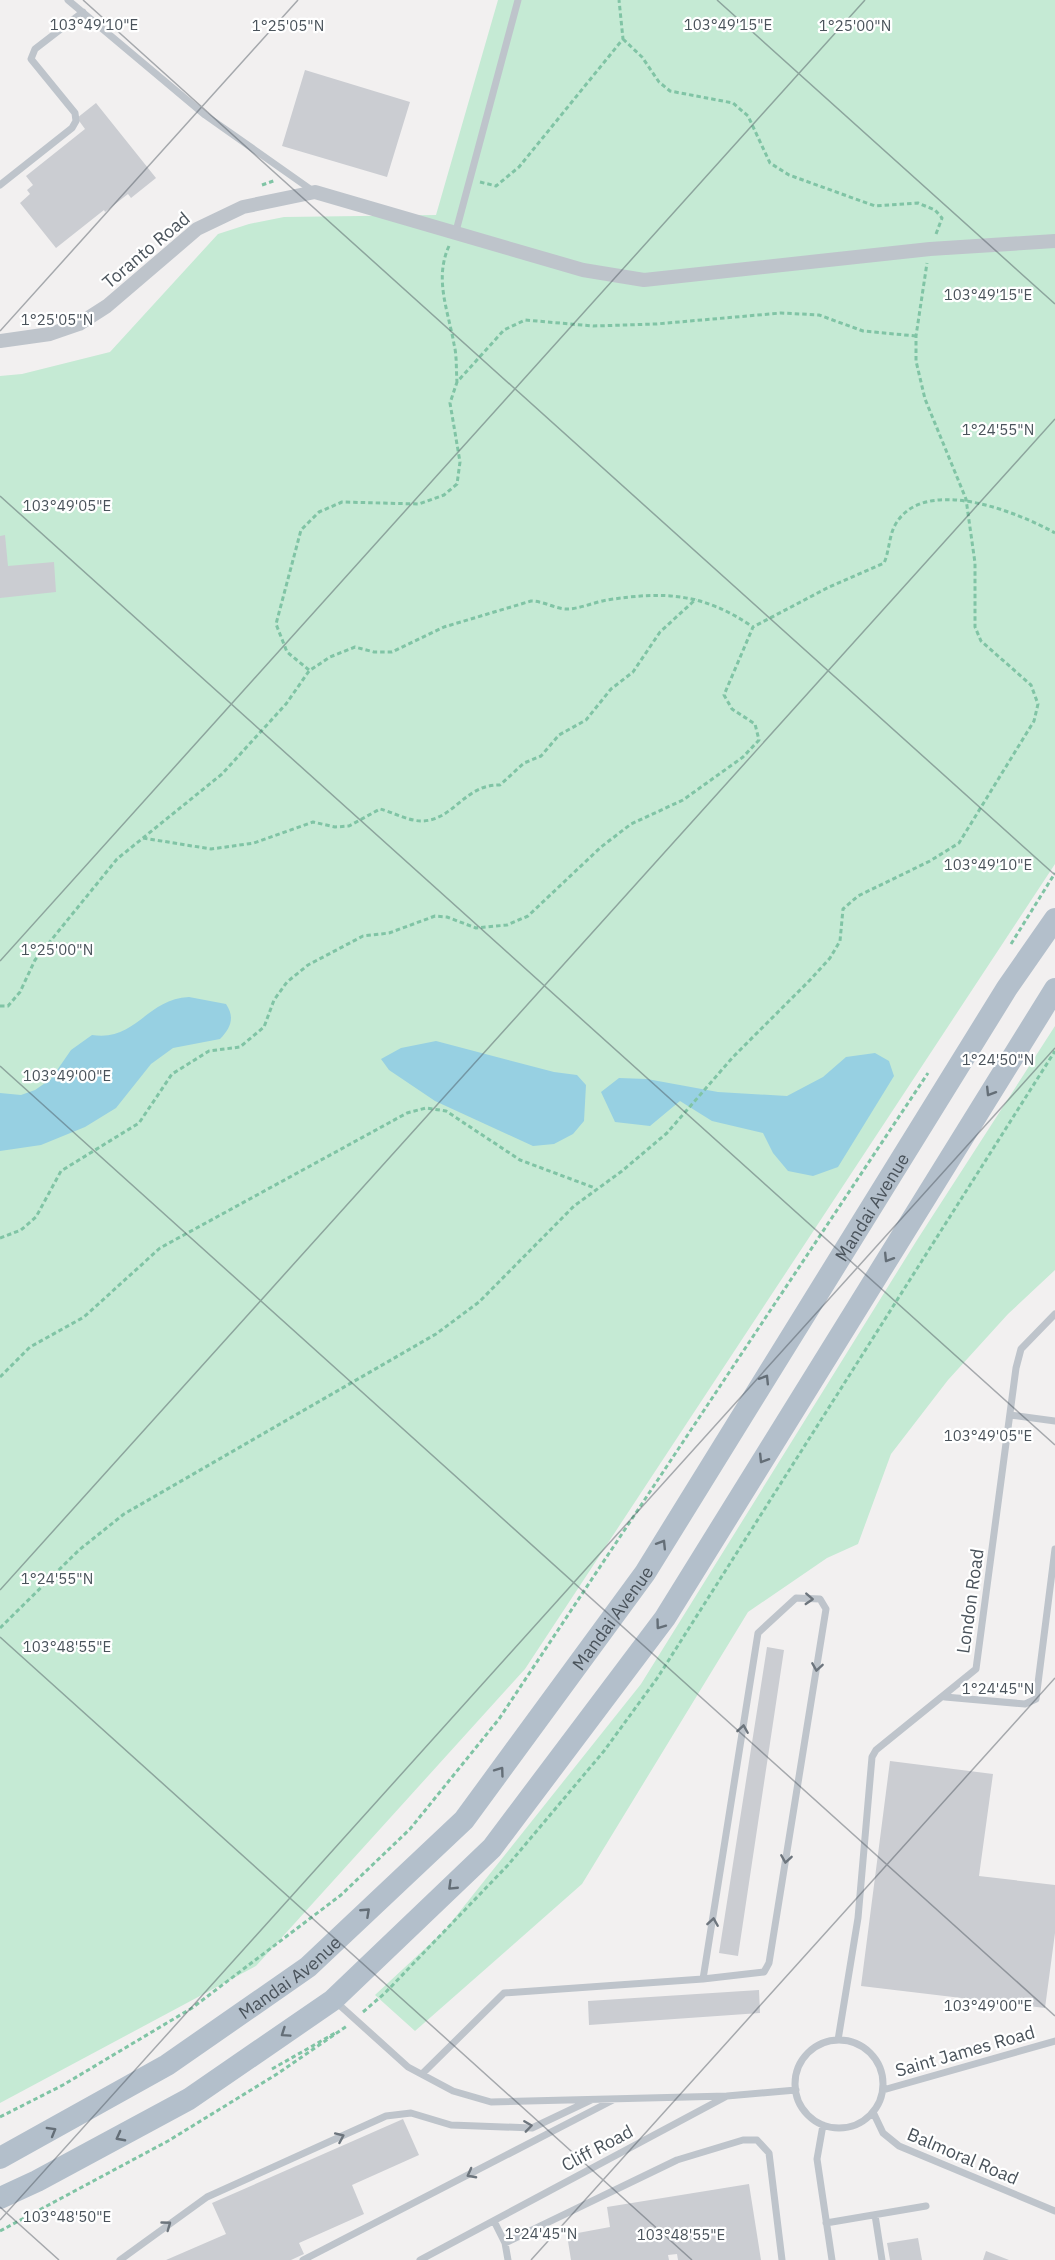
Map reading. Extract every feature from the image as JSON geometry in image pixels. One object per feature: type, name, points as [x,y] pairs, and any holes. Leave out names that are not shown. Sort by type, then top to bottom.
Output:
[{"type":"main road","name":"Mandai Avenue","points":[[0,2158],[167,2065],[308,1967],[464,1820],[645,1573],[1007,988],[1055,919]]},
{"type":"main road","points":[[0,2198],[37,2181],[189,2099],[333,2000],[492,1848],[665,1618],[1055,989]]},
{"type":"street","name":"Toranto Road","points":[[0,341],[50,334],[79,324],[107,306],[197,229],[243,207],[315,192],[456,231],[583,270],[644,280],[930,249],[1055,241]]},
{"type":"lane","points":[[68,0],[205,115],[315,192]]},
{"type":"lane","points":[[456,231],[518,0]]},
{"type":"lane","points":[[0,185],[72,128],[76,121],[75,113],[31,59],[34,49],[83,12]]},
{"type":"lane","name":"London Road","points":[[838,2040],[858,1918],[872,1757],[876,1750],[945,1697],[976,1669],[1016,1368],[1021,1349],[1055,1314]]},
{"type":"lane","points":[[1010,1415],[1055,1421]]},
{"type":"lane","points":[[945,1697],[1026,1704],[1036,1699],[1055,1549]]},
{"type":"lane","points":[[422,2074],[504,1993],[703,1979],[764,1972],[769,1963],[826,1609],[820,1599],[796,1598],[758,1633],[703,1979]]},
{"type":"lane","points":[[333,2000],[408,2067],[453,2091],[491,2102],[727,2096]]},
{"type":"lane","points":[[838,2040],[864,2047],[874,2056],[883,2078],[883,2090],[873,2112],[850,2127],[823,2125],[809,2116],[800,2104],[796,2090],[796,2075],[802,2061],[811,2050],[824,2043],[838,2040]]},
{"type":"lane","name":"Saint James Road","points":[[883,2090],[1055,2041]]},
{"type":"lane","name":"Cliff Road","points":[[420,2260],[727,2096],[796,2090]]},
{"type":"lane","points":[[303,2260],[616,2099]]},
{"type":"lane","points":[[120,2260],[207,2197],[386,2116],[411,2113],[451,2125],[532,2128],[591,2100]]},
{"type":"lane","name":"Balmoral Road","points":[[873,2112],[883,2133],[899,2146],[1055,2211]]},
{"type":"lane","points":[[823,2125],[817,2159],[832,2260]]},
{"type":"lane","points":[[506,2243],[677,2160],[743,2140],[757,2140],[769,2153],[783,2260]]},
{"type":"lane","points":[[826,2223],[926,2206]]},
{"type":"lane","points":[[875,2215],[882,2260]]},
{"type":"lane","points":[[494,2221],[506,2243],[508,2260]]},
{"type":"path","points":[[0,1628],[79,1550],[124,1514],[436,1334],[479,1302],[574,1206],[595,1188],[622,1171],[667,1133],[733,1057],[810,980],[830,958],[840,941],[843,909],[858,896],[930,861],[959,843],[1034,721],[1038,704],[1031,685],[981,641],[975,627],[975,563],[966,499],[925,399],[916,361],[916,336],[930,249],[942,218],[935,210],[918,202],[875,206],[789,175],[770,163],[748,116],[733,103],[670,91],[659,82],[642,57],[623,39],[619,0]]},
{"type":"path","points":[[470,180],[496,186],[519,167],[623,39]]},
{"type":"path","points":[[309,671],[287,652],[276,624],[301,530],[319,512],[342,502],[420,504],[444,495],[457,484],[460,462],[450,403],[457,382],[455,346],[440,281],[443,258],[456,231]]},
{"type":"path","points":[[457,382],[504,330],[525,320],[593,326],[656,324],[781,313],[809,314],[819,315],[863,331],[916,336]]},
{"type":"path","points":[[0,1238],[21,1230],[36,1217],[61,1171],[139,1123],[172,1074],[209,1051],[240,1047],[264,1027],[274,1000],[287,982],[308,965],[363,936],[389,933],[435,916],[447,917],[476,928],[507,925],[528,916],[601,847],[631,824],[683,801],[743,757],[759,740],[755,724],[732,709],[724,695],[753,627],[829,587],[884,563],[894,528],[906,513],[921,503],[966,499],[1030,519],[1055,533]]},
{"type":"path","points":[[0,1006],[8,1006],[20,992],[35,960],[117,859],[197,797],[222,774],[286,704],[309,671],[330,657],[355,647],[374,652],[392,652],[444,627],[531,602],[543,601],[567,609],[651,593],[696,599],[733,614],[753,627]]},
{"type":"path","points":[[142,838],[211,849],[254,843],[313,822],[335,827],[349,826],[380,809],[421,821],[446,814],[484,784],[500,785],[524,763],[541,756],[559,735],[586,720],[611,689],[633,672],[660,632],[696,599]]},
{"type":"path","points":[[1007,950],[1055,873]]},
{"type":"path","points":[[0,2117],[63,2085],[192,2008],[341,1895],[410,1829],[499,1719],[932,1068]]},
{"type":"path","points":[[0,1377],[30,1347],[84,1317],[160,1248],[407,1113],[426,1108],[446,1111],[520,1160],[595,1188]]},
{"type":"green space","points":[[498,0],[1055,0],[1055,864],[525,1669],[256,1966],[0,2103],[0,376],[22,374],[110,352],[218,234],[249,224],[284,217],[436,215]]},
{"type":"green space","points":[[1055,1026],[1055,1270],[1008,1314],[948,1380],[891,1454],[858,1544],[827,1558],[748,1612],[582,1884],[415,2031],[375,1995],[445,1930],[641,1684],[917,1240]]},
{"type":"water","points":[[189,997],[226,1004],[231,1018],[227,1031],[220,1039],[173,1048],[151,1064],[116,1108],[85,1127],[41,1145],[0,1151],[0,1093],[21,1095],[35,1090],[51,1079],[71,1050],[92,1035],[120,1032],[162,1005],[174,999]]},
{"type":"water","points":[[436,1041],[554,1072],[577,1075],[586,1085],[584,1121],[573,1134],[554,1144],[533,1146],[435,1101],[389,1070],[381,1059],[401,1048]]},
{"type":"water","points":[[875,1053],[889,1061],[894,1076],[838,1167],[813,1176],[788,1171],[773,1153],[763,1133],[712,1121],[680,1101],[650,1126],[615,1122],[601,1092],[619,1078],[647,1079],[718,1092],[787,1096],[823,1077],[846,1057]]},
{"type":"building","points":[[305,70],[410,102],[387,177],[282,146]]},
{"type":"building","points":[[96,103],[156,178],[131,198],[128,194],[105,212],[104,210],[56,248],[20,203],[30,194],[27,190],[33,185],[26,176],[85,129],[77,118]]},
{"type":"building","points":[[5,535],[8,566],[54,562],[56,592],[0,598],[0,536]]},
{"type":"building","points":[[767,1647],[784,1650],[738,1956],[719,1953]]},
{"type":"building","points":[[890,1761],[993,1774],[979,1876],[1055,1885],[1055,1933],[1045,2008],[861,1986]]},
{"type":"building","points":[[759,1990],[760,2013],[589,2025],[588,2001]]},
{"type":"building","points":[[403,2119],[419,2155],[352,2185],[364,2214],[299,2243],[304,2254],[291,2260],[166,2260],[226,2234],[212,2203]]},
{"type":"building","points":[[749,2184],[761,2260],[678,2260],[677,2254],[668,2255],[669,2260],[571,2260],[567,2235],[610,2227],[607,2207]]},
{"type":"building","points":[[918,2238],[922,2260],[890,2260],[887,2243]]},
{"type":"building","points":[[986,2251],[1009,2260],[983,2260]]}]
